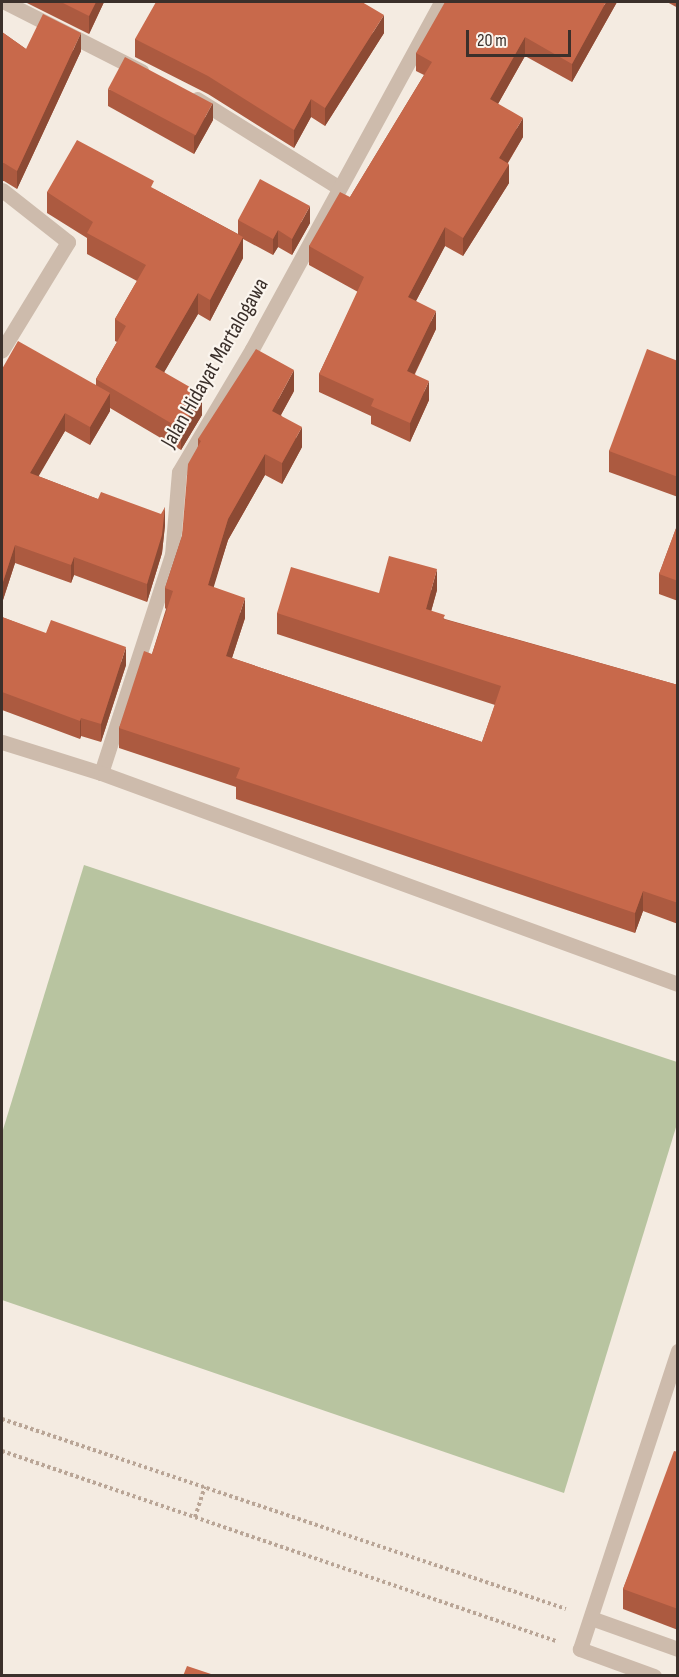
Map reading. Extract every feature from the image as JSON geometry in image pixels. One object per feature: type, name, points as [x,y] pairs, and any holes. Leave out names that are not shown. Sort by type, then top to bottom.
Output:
[{"type":"street","points":[[5,2],[151,76]]},
{"type":"street","name":"Jalan Hidayat Martalogawa","points":[[100,773],[172,555],[179,472],[252,349],[338,187],[441,2]]},
{"type":"street","points":[[182,92],[338,187]]},
{"type":"street","points":[[2,190],[68,242],[2,350]]},
{"type":"street","points":[[2,742],[100,773],[678,984]]},
{"type":"street","points":[[654,1676],[579,1649],[678,1351]]},
{"type":"street","points":[[591,1618],[678,1649]]},
{"type":"path","points":[[2,1419],[591,1618]]},
{"type":"path","points":[[2,1451],[579,1649]]},
{"type":"path","points":[[195,1517],[205,1487]]},
{"type":"green space","points":[[84,865],[677,1062],[677,1124],[564,1493],[2,1300],[2,1133]]},
{"type":"building","points":[[61,2],[96,2],[89,16]]},
{"type":"building","points":[[156,2],[362,2],[384,15],[325,108],[311,99],[294,130],[208,76],[135,39]]},
{"type":"building","points":[[445,2],[606,2],[572,64],[525,37],[490,99],[523,118],[499,158],[509,164],[463,238],[445,227],[408,297],[436,311],[407,371],[429,381],[410,423],[371,406],[374,399],[319,374],[364,277],[309,246],[340,192],[350,197],[432,62],[416,53]]},
{"type":"building","points":[[43,14],[81,33],[17,171],[2,163],[2,32],[26,49]]},
{"type":"building","points":[[125,57],[212,103],[196,135],[108,89]]},
{"type":"building","points":[[77,140],[154,181],[151,187],[243,237],[210,300],[198,293],[155,367],[202,394],[181,429],[96,379],[126,326],[115,319],[146,265],[87,233],[93,222],[47,192]]},
{"type":"building","points":[[260,179],[310,206],[292,239],[278,230],[273,239],[238,220]]},
{"type":"building","points":[[18,341],[110,393],[90,427],[65,413],[30,473],[98,499],[101,492],[161,514],[165,507],[162,535],[147,584],[74,557],[71,565],[15,545],[2,585],[2,369]]},
{"type":"building","points":[[256,349],[294,370],[272,411],[302,427],[282,463],[265,454],[228,519],[208,585],[245,598],[226,656],[482,742],[501,686],[277,613],[291,567],[379,593],[389,556],[437,569],[426,609],[445,615],[443,619],[678,685],[678,903],[643,891],[635,913],[236,778],[240,768],[119,728],[144,651],[152,654],[173,591],[165,588],[182,536],[188,464],[201,441],[198,439]]},
{"type":"building","points":[[647,349],[678,361],[678,477],[609,451]]},
{"type":"building","points":[[678,523],[678,581],[659,574]]},
{"type":"building","points":[[2,617],[46,633],[51,620],[126,647],[101,724],[81,718],[80,721],[2,692]]},
{"type":"building","points":[[674,1451],[678,1452],[678,1609],[623,1589]]},
{"type":"building","points":[[187,1666],[217,1676],[183,1676]]}]
